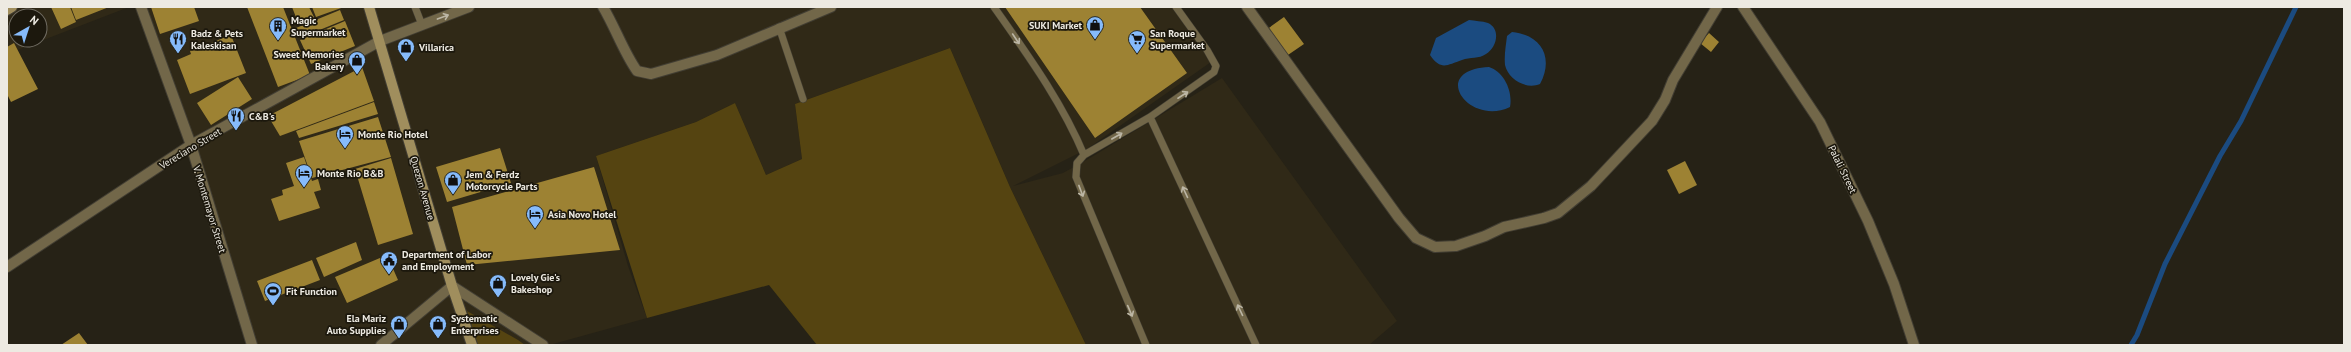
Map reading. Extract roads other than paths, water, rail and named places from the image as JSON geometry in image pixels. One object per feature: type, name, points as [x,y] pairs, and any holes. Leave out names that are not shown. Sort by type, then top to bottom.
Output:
[{"type":"main road","points":[[7,10],[12,7]]},
{"type":"main road","name":"Quezon Avenue","points":[[369,7],[452,286],[472,345]]},
{"type":"street","name":"V. Montemayor Street","points":[[141,7],[191,145],[252,345]]},
{"type":"street","name":"Vereciano Street","points":[[7,267],[191,145],[380,40],[469,7]]},
{"type":"street","points":[[603,7],[619,36],[630,61],[637,71],[651,74],[717,55],[779,27],[831,7]]},
{"type":"street","points":[[1247,7],[1399,218],[1416,238],[1435,247],[1456,246],[1486,236],[1504,227],[1544,218],[1558,213],[1591,186],[1652,121],[1717,7]]},
{"type":"street","name":"Palali Street","points":[[1743,7],[1820,122],[1868,221],[1894,284],[1914,345]]},
{"type":"street","points":[[381,345],[452,286],[543,345]]},
{"type":"lane","points":[[415,7],[422,25]]},
{"type":"lane","points":[[994,7],[1060,108],[1073,130],[1084,155]]},
{"type":"lane","points":[[1146,345],[1076,177],[1077,163],[1084,155],[1150,116],[1214,72],[1216,66],[1208,50],[1176,7]]},
{"type":"lane","points":[[779,27],[803,100]]},
{"type":"lane","points":[[1150,116],[1256,345]]},
{"type":"water","points":[[1469,20],[1486,22],[1495,29],[1495,43],[1490,51],[1480,57],[1465,59],[1448,65],[1441,65],[1434,60],[1430,55],[1436,38]]},
{"type":"water","points":[[1512,32],[1531,38],[1538,43],[1542,49],[1546,65],[1540,84],[1529,86],[1518,82],[1507,70],[1505,58],[1507,36]]},
{"type":"water","points":[[1489,67],[1499,73],[1506,83],[1509,89],[1511,101],[1510,107],[1495,111],[1481,110],[1469,104],[1461,96],[1458,86],[1461,77],[1471,70]]},
{"type":"waterway","points":[[2131,345],[2137,335],[2165,264],[2220,156],[2241,121],[2296,7]]},
{"type":"place","name":"SUKI Market","points":[[1095,40]]},
{"type":"place","name":"Magic Supermarket","points":[[278,41]]},
{"type":"place","name":"Badz & Pets Kaleskisan","points":[[178,54]]},
{"type":"place","name":"San Roque Supermarket","points":[[1137,54]]},
{"type":"place","name":"Villarica","points":[[406,62]]},
{"type":"place","name":"Sweet Memories Bakery","points":[[357,75]]},
{"type":"place","name":"C&B's","points":[[236,131]]},
{"type":"place","name":"Monte Rio Hotel","points":[[345,149]]},
{"type":"place","name":"Monte Rio B&B","points":[[304,188]]},
{"type":"place","name":"Jem & Ferdz Motorcycle Parts","points":[[453,195]]},
{"type":"place","name":"Asia Novo Hotel","points":[[535,229]]},
{"type":"place","name":"Department of Labor and Employment","points":[[389,275]]},
{"type":"place","name":"Lovely Gie's Bakeshop","points":[[498,298]]},
{"type":"place","name":"Fit Function","points":[[273,306]]},
{"type":"place","name":"Ela Mariz Auto Supplies","points":[[399,339]]},
{"type":"place","name":"Systematic Enterprises","points":[[438,339]]}]
